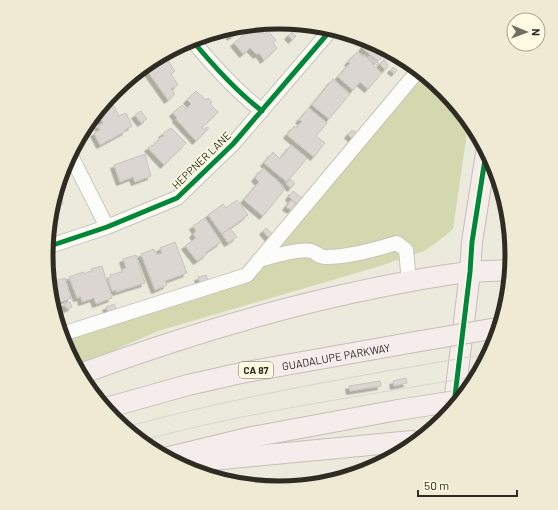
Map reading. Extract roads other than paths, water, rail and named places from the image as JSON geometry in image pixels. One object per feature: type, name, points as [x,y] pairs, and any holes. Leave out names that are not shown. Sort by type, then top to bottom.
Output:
[{"type":"highway","points":[[455,397],[470,272],[472,242],[485,161]]},
{"type":"highway","points":[[86,372],[233,322],[331,297],[470,272],[505,270]]},
{"type":"highway","name":"GUADALUPE PARKWAY","points":[[111,407],[188,385],[241,373],[493,329]]},
{"type":"highway","points":[[177,454],[252,437],[451,402]]},
{"type":"highway","points":[[177,454],[212,460],[404,442]]},
{"type":"street","name":"HEPPNER LANE","points":[[53,245],[107,227],[177,198],[233,144],[327,34]]},
{"type":"street","points":[[196,45],[221,73],[262,111]]},
{"type":"street","points":[[67,332],[247,275],[415,74]]},
{"type":"street","points":[[73,161],[107,227]]},
{"type":"street","points":[[259,260],[284,254],[310,251],[322,257],[346,256],[397,243],[406,250],[410,282]]},
{"type":"tram line","points":[[131,426],[260,395],[351,377],[482,355]]},
{"type":"tram line","points":[[148,439],[266,412],[469,377]]}]
